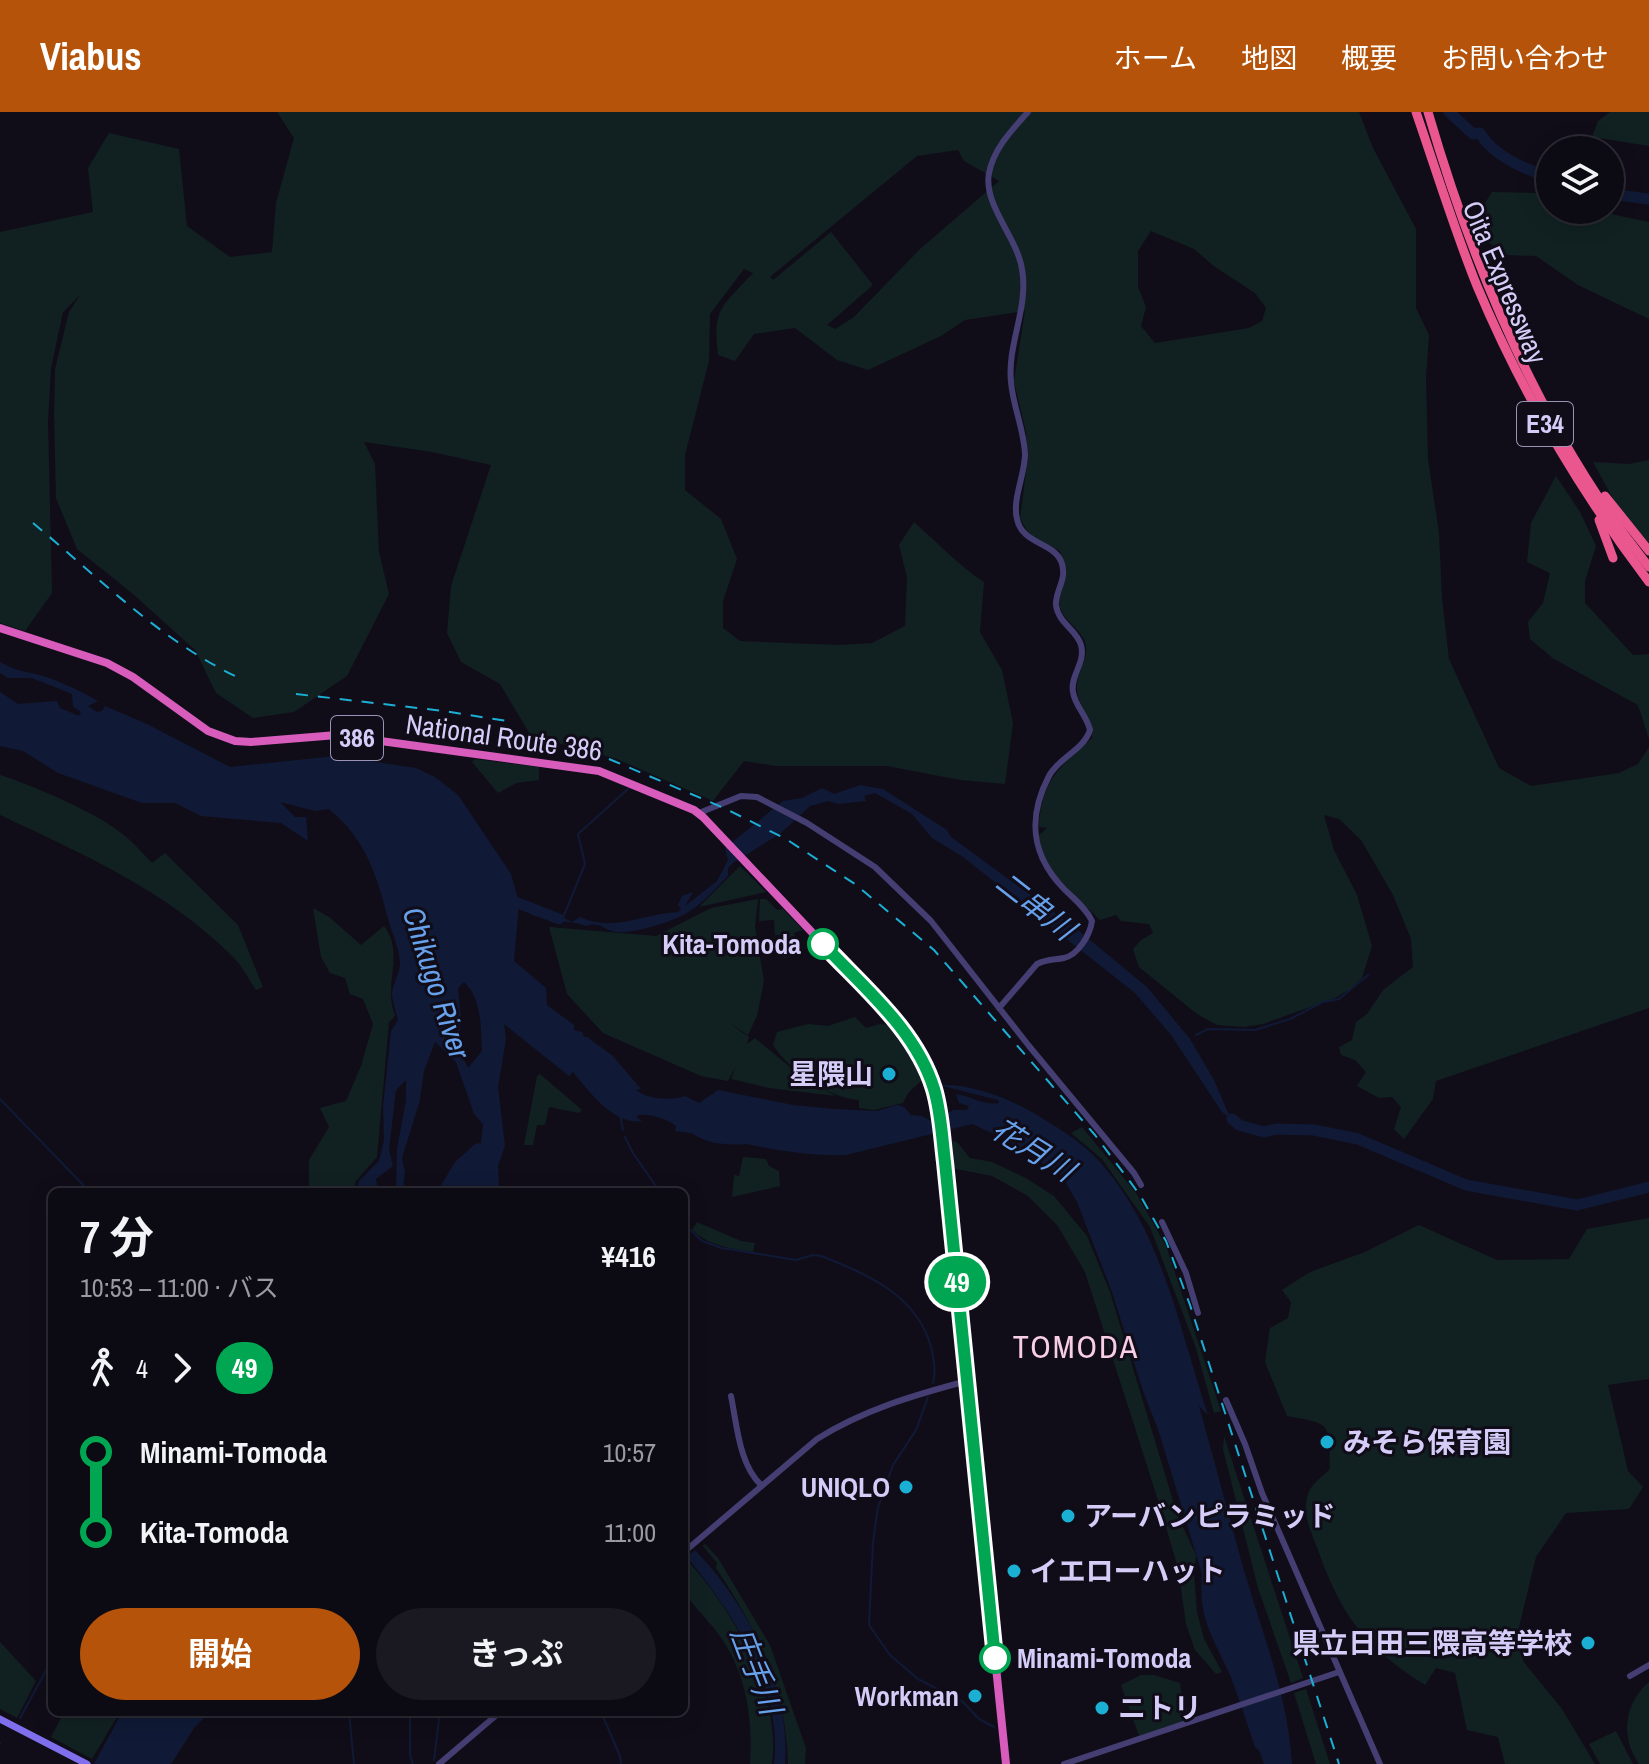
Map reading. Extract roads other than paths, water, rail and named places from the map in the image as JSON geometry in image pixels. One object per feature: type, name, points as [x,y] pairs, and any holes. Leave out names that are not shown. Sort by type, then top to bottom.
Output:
[{"type":"highway","name":"Oita Expressway","points":[[1416,112],[1469,252],[1569,457],[1601,515],[1649,582]]},
{"type":"highway","name":"Oita Expressway","points":[[1428,112],[1469,252]]},
{"type":"highway","name":"Oita Expressway","points":[[1569,457],[1649,567]]},
{"type":"highway","points":[[1569,457],[1649,551]]},
{"type":"highway","points":[[1569,457],[1600,521],[1613,558]]},
{"type":"highway","name":"National Route 386","points":[[0,628],[107,663],[133,677],[208,731],[235,741],[337,735],[599,771],[699,813],[909,1038],[927,1069],[935,1092],[944,1157],[1006,1764]]},
{"type":"main road","points":[[0,1719],[87,1764]]},
{"type":"street","points":[[999,1008],[1037,964],[1064,958],[1076,951],[1088,934],[1092,921],[1052,876],[1042,859],[1035,836],[1043,789],[1051,771],[1080,747],[1090,730],[1073,692],[1073,683],[1082,663],[1081,642],[1058,614],[1056,604],[1062,584],[1062,564],[1057,555],[1023,533],[1016,518],[1025,455],[1022,426],[1011,382],[1011,362],[1025,292],[1022,266],[992,200],[988,175],[1004,141],[1028,112]]},
{"type":"street","points":[[699,813],[741,796],[765,800],[875,867],[931,921],[1141,1185]]},
{"type":"street","points":[[1162,1222],[1186,1273],[1198,1313]]},
{"type":"street","points":[[688,1549],[761,1485],[836,1427],[894,1402],[967,1381]]},
{"type":"street","points":[[731,1396],[745,1459],[750,1473],[761,1485]]},
{"type":"street","points":[[1226,1400],[1262,1493],[1380,1764]]},
{"type":"street","points":[[1630,1676],[1649,1665]]},
{"type":"street","points":[[1064,1764],[1339,1672]]},
{"type":"street","points":[[439,1764],[495,1716]]},
{"type":"water","name":"Chikugo River","points":[[0,662],[74,688],[98,701],[88,706],[97,712],[105,706],[230,767],[336,756],[416,768],[435,777],[458,795],[511,874],[518,899],[526,901],[519,903],[514,961],[546,988],[547,1005],[574,1025],[574,1030],[582,1032],[584,1037],[613,1056],[641,1089],[636,1090],[640,1093],[659,1098],[685,1096],[699,1103],[718,1090],[793,1105],[835,1109],[877,1111],[897,1105],[904,1107],[911,1115],[931,1121],[954,1110],[967,1110],[969,1106],[959,1103],[956,1094],[999,1103],[998,1100],[939,1085],[952,1085],[993,1094],[1019,1105],[1088,1150],[1122,1191],[1140,1220],[1178,1316],[1208,1415],[1199,1406],[1243,1567],[1280,1689],[1292,1764],[1264,1764],[1208,1627],[1202,1604],[1202,1574],[1159,1432],[1112,1292],[1077,1202],[1062,1176],[1007,1140],[972,1124],[846,1155],[824,1155],[781,1151],[675,1131],[676,1126],[653,1116],[638,1115],[637,1118],[642,1121],[632,1121],[612,1113],[573,1072],[569,1076],[504,1024],[506,1039],[498,1087],[505,1146],[498,1166],[501,1188],[439,1188],[455,1162],[475,1144],[481,1143],[483,1124],[474,1114],[456,1062],[435,1042],[424,1071],[420,1100],[402,1158],[403,1188],[396,1188],[397,1149],[406,1100],[406,1080],[396,1090],[389,1150],[393,1166],[376,1179],[377,1188],[357,1188],[359,1181],[379,1161],[384,1141],[383,1107],[391,1031],[398,1020],[392,991],[400,965],[398,948],[375,875],[353,833],[329,809],[315,811],[280,802],[295,817],[306,817],[308,841],[281,823],[201,816],[175,803],[142,803],[58,773],[23,751],[0,746],[0,692],[18,704],[57,701],[60,708],[79,716],[81,712],[73,707],[72,694],[32,678],[8,678],[0,673]],"holes":[[[464,982],[474,997],[482,1051],[468,1068],[458,1048],[461,1020],[458,988]]]},
{"type":"water","points":[[860,785],[883,789],[947,830],[951,837],[1073,926],[1147,987],[1190,1039],[1214,1080],[1228,1113],[1245,1124],[1243,1127],[1222,1112],[1171,1035],[1135,993],[963,857],[932,838],[912,814],[875,793],[864,796],[866,801],[838,804],[829,801],[810,806],[781,833],[733,863],[728,868],[728,876],[700,903],[665,923],[616,932],[598,925],[586,926],[546,919],[525,910],[555,914],[529,902],[546,909],[572,922],[580,917],[617,923],[678,912],[682,896],[693,892],[685,906],[717,881],[728,860],[725,848],[783,801],[802,798],[822,788],[834,794]]},
{"type":"water","points":[[695,1550],[714,1572],[732,1595],[762,1648],[781,1706],[785,1764],[774,1764],[775,1735],[771,1707],[751,1653],[737,1627],[688,1556]]},
{"type":"water","points":[[120,1716],[206,1716],[194,1728],[171,1764],[94,1764]]},
{"type":"waterway","points":[[1449,112],[1473,134],[1480,133],[1493,149],[1536,172]]},
{"type":"waterway","points":[[1624,196],[1649,199]]},
{"type":"waterway","points":[[562,920],[585,864],[578,834],[628,789]]},
{"type":"waterway","name":"二串川","points":[[508,899],[559,919]]},
{"type":"waterway","points":[[1196,1035],[1208,1029],[1255,1030],[1290,1019],[1323,1002],[1339,999],[1368,975]]},
{"type":"waterway","points":[[0,1099],[86,1188]]},
{"type":"waterway","points":[[620,1115],[623,1130]]},
{"type":"waterway","name":"二串川","points":[[1232,1119],[1239,1125],[1264,1132],[1276,1129],[1314,1130],[1358,1139],[1466,1185],[1577,1205],[1649,1187]]},
{"type":"waterway","name":"花月川","points":[[691,1126],[703,1134],[742,1139]]},
{"type":"waterway","points":[[625,1137],[657,1188]]},
{"type":"waterway","points":[[688,1228],[702,1241],[722,1248],[796,1260],[821,1256],[856,1270],[888,1289],[914,1313],[924,1329],[934,1361],[933,1383]]},
{"type":"waterway","points":[[928,1397],[916,1430],[893,1465],[878,1507],[869,1625],[890,1655],[918,1679],[963,1702],[979,1719],[994,1727]]},
{"type":"waterway","points":[[20,1718],[48,1667]]},
{"type":"waterway","points":[[349,1716],[354,1764]]},
{"type":"waterway","points":[[410,1716],[410,1755],[413,1764]]},
{"type":"waterway","points":[[434,1760],[440,1716]]},
{"type":"waterway","points":[[603,1716],[621,1764]]},
{"type":"railway","points":[[33,523],[156,626],[237,677]]},
{"type":"railway","points":[[296,694],[513,722]]},
{"type":"railway","points":[[609,759],[724,808],[786,839],[855,884],[934,950],[1095,1135],[1140,1195],[1166,1241],[1190,1305],[1339,1764]]},
{"type":"place","name":"Kita-Tomoda","points":[[823,944]]},
{"type":"place","name":"星隈山","points":[[889,1074]]},
{"type":"place","name":"みそら保育園","points":[[1327,1442]]},
{"type":"place","name":"UNIQLO","points":[[906,1487]]},
{"type":"place","name":"アーバンピラミッド","points":[[1068,1516]]},
{"type":"place","name":"イエローハット","points":[[1014,1571]]},
{"type":"place","name":"県立日田三隈高等学校","points":[[1588,1643]]},
{"type":"place","name":"Minami-Tomoda","points":[[995,1658]]},
{"type":"place","name":"Workman","points":[[975,1696]]},
{"type":"place","name":"ニトリ","points":[[1102,1708]]},
{"type":"district","name":"TOMODA","points":[[1076,1347]]},
{"type":"water label","name":"庄手川","points":[[756,1671]]}]
